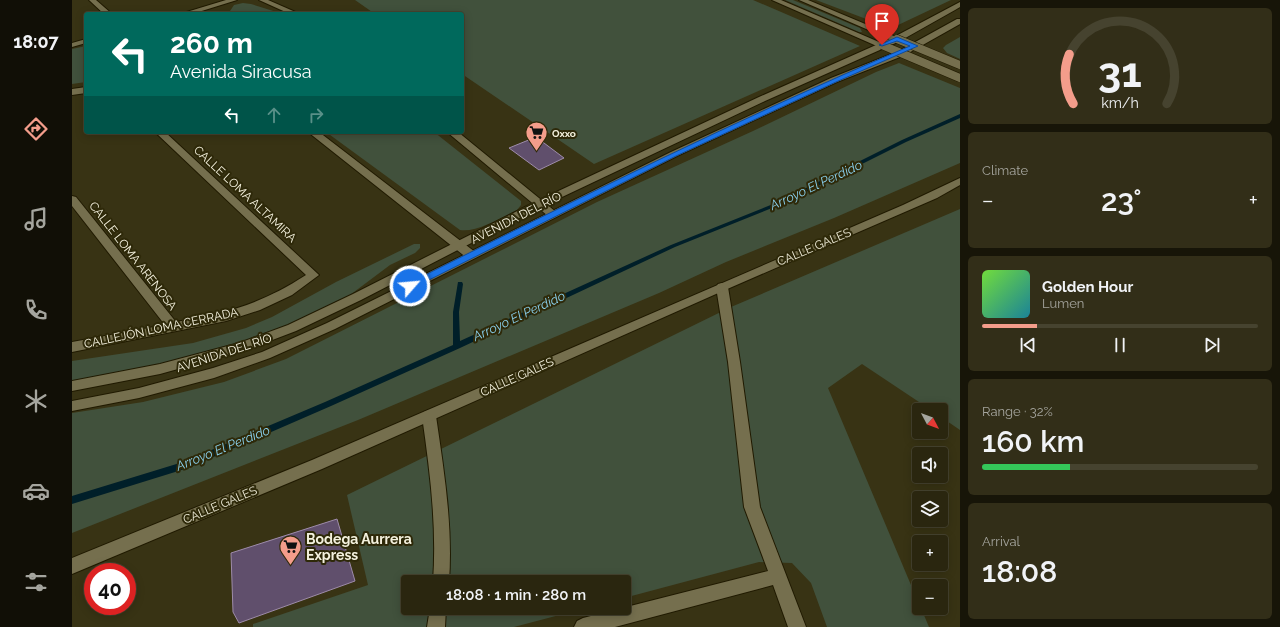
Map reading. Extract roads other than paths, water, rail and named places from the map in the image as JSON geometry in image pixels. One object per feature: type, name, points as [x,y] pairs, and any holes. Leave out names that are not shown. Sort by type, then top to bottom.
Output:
[{"type":"street","points":[[92,0],[106,12]]},
{"type":"street","points":[[201,0],[211,6],[213,12]]},
{"type":"street","points":[[191,12],[234,0]]},
{"type":"street","points":[[262,0],[291,12]]},
{"type":"street","points":[[775,0],[902,52],[960,78]]},
{"type":"street","points":[[802,0],[960,65]]},
{"type":"street","name":"AVENIDA DEL RÍO","points":[[72,386],[160,368],[242,347],[292,328],[357,297],[539,204],[712,122],[897,39],[960,4]]},
{"type":"street","name":"AVENIDA DEL RÍO","points":[[72,406],[140,393],[214,373],[266,355],[332,326],[470,255],[674,154],[820,87],[915,46],[960,21]]},
{"type":"street","points":[[72,44],[84,41]]},
{"type":"street","points":[[72,92],[84,90]]},
{"type":"street","name":"CALLE LOMA ALTAMIRA","points":[[162,134],[313,275]]},
{"type":"street","points":[[316,134],[435,226],[470,255]]},
{"type":"street","points":[[454,134],[552,214]]},
{"type":"street","name":"CALLE GALES","points":[[72,566],[152,534],[429,416],[933,196],[960,181]]},
{"type":"street","name":"CALLE LOMA ARENOSA","points":[[72,199],[174,328]]},
{"type":"street","name":"CALLEJÓN LOMA CERRADA","points":[[72,347],[222,318],[256,307],[288,292],[313,275]]},
{"type":"street","points":[[722,287],[734,362],[752,507],[797,627]]},
{"type":"street","points":[[429,416],[441,495],[444,553],[442,575]]},
{"type":"street","points":[[584,627],[779,576]]},
{"type":"street","points":[[436,627],[437,615]]},
{"type":"waterway","name":"Arroyo El Perdido","points":[[457,346],[673,246],[780,203],[904,141],[960,116]]},
{"type":"waterway","points":[[457,346],[456,312],[460,284]]},
{"type":"waterway","name":"Arroyo El Perdido","points":[[72,500],[185,465],[328,404],[457,346]]},
{"type":"place","name":"Oxxo","points":[[537,152]]},
{"type":"place","name":"Bodega Aurrera Express","points":[[291,566]]}]
